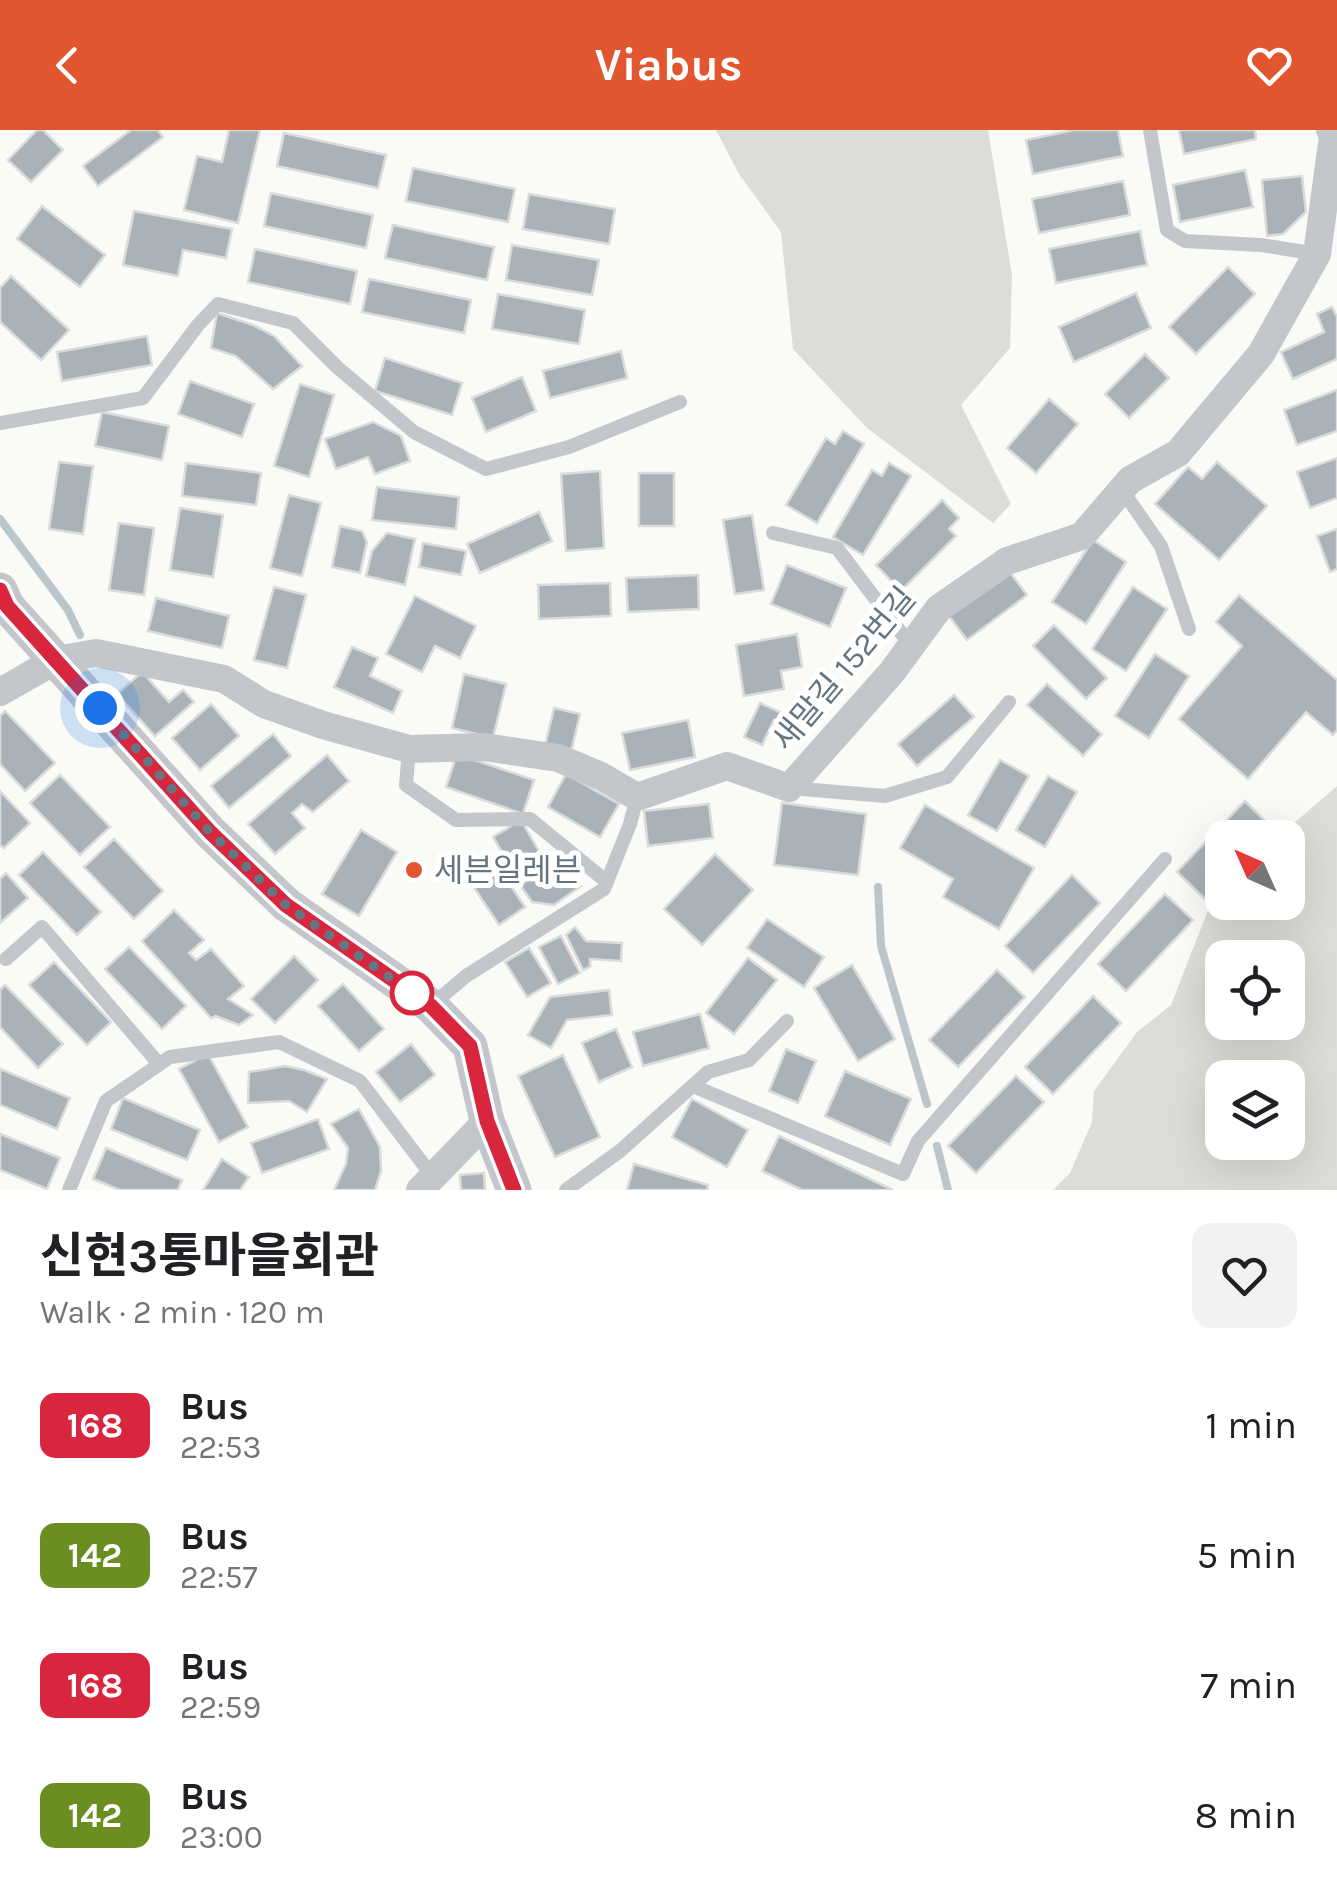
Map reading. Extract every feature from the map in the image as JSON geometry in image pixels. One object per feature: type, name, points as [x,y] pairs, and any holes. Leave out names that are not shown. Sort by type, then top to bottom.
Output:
[{"type":"street","name":"새말길 152번길","points":[[637,797],[727,766],[789,788],[912,647],[938,608],[1007,561],[1082,536],[1130,480],[1178,453],[1261,354],[1327,253],[1330,130]]},
{"type":"street","points":[[0,590],[7,606],[210,832],[286,905],[431,1006],[470,1046],[487,1121],[514,1190]]},
{"type":"street","points":[[0,692],[56,660],[96,653],[224,679],[264,704],[409,749],[484,747],[558,758],[637,797]]},
{"type":"street","points":[[427,1184],[487,1121]]},
{"type":"lane","points":[[1150,130],[1167,230],[1184,241],[1327,253]]},
{"type":"lane","points":[[0,423],[143,398],[218,304],[292,323],[414,432],[486,469],[569,446],[680,402]]},
{"type":"lane","points":[[1122,490],[1161,546],[1190,629]]},
{"type":"lane","points":[[773,533],[837,548],[912,647]]},
{"type":"lane","points":[[789,788],[884,796],[947,777],[1009,702]]},
{"type":"lane","points":[[409,749],[406,785],[456,820],[530,819],[607,882]]},
{"type":"lane","points":[[431,1006],[466,976],[604,889],[637,797]]},
{"type":"lane","points":[[693,1086],[904,1174],[918,1141],[1166,859]]},
{"type":"lane","points":[[6,959],[42,927],[159,1064]]},
{"type":"lane","points":[[566,1190],[620,1151],[708,1072],[749,1060],[787,1022]]},
{"type":"lane","points":[[68,1190],[106,1101],[159,1064],[170,1057],[280,1042],[360,1081],[427,1184]]},
{"type":"shaded area","points":[[716,130],[988,130],[1012,275],[1010,348],[961,405],[1011,504],[993,523],[867,428],[793,349],[781,232],[739,174]]},
{"type":"shaded area","points":[[1337,786],[1337,1190],[1053,1190],[1070,1173],[1092,1122],[1094,1091],[1137,1032],[1171,1005],[1205,918],[1305,920],[1305,820],[1298,820]]},
{"type":"building","points":[[37,130],[43,130],[63,150],[31,182],[8,160]]},
{"type":"building","points":[[131,130],[158,130],[163,137],[98,186],[83,166]]},
{"type":"building","points":[[229,130],[260,130],[238,223],[184,210],[197,156],[222,162]]},
{"type":"building","points":[[1074,130],[1118,130],[1123,156],[1033,174],[1026,140]]},
{"type":"building","points":[[1179,130],[1255,130],[1256,139],[1184,154]]},
{"type":"building","points":[[284,133],[386,155],[378,188],[277,166]]},
{"type":"building","points":[[413,168],[515,189],[508,222],[406,201]]},
{"type":"building","points":[[1245,170],[1253,207],[1180,222],[1173,185]]},
{"type":"building","points":[[1302,176],[1306,212],[1283,234],[1267,236],[1262,180]]},
{"type":"building","points":[[1123,181],[1130,215],[1039,233],[1032,199]]},
{"type":"building","points":[[271,193],[373,215],[366,248],[264,226]]},
{"type":"building","points":[[529,194],[615,209],[609,244],[523,229]]},
{"type":"building","points":[[42,206],[105,255],[80,287],[17,239]]},
{"type":"building","points":[[134,211],[232,229],[226,258],[183,250],[178,276],[123,265]]},
{"type":"building","points":[[393,225],[494,247],[487,280],[385,258]]},
{"type":"building","points":[[1140,231],[1147,265],[1056,283],[1049,249]]},
{"type":"building","points":[[512,245],[599,260],[592,295],[506,280]]},
{"type":"building","points":[[255,249],[357,271],[350,304],[248,282]]},
{"type":"building","points":[[1228,267],[1255,294],[1196,354],[1169,327]]},
{"type":"building","points":[[11,276],[69,330],[41,360],[0,322],[0,288]]},
{"type":"building","points":[[369,279],[471,300],[464,333],[362,312]]},
{"type":"building","points":[[1136,293],[1151,328],[1074,362],[1059,327]]},
{"type":"building","points":[[498,294],[585,310],[579,344],[492,329]]},
{"type":"building","points":[[1332,307],[1337,317],[1337,359],[1293,379],[1281,352],[1324,332],[1317,314]]},
{"type":"building","points":[[217,313],[274,336],[302,366],[273,389],[236,356],[211,348]]},
{"type":"building","points":[[147,336],[152,365],[62,381],[57,352]]},
{"type":"building","points":[[621,351],[627,378],[550,398],[543,371]]},
{"type":"building","points":[[1145,354],[1169,378],[1129,418],[1105,394]]},
{"type":"building","points":[[385,358],[462,383],[452,415],[375,391]]},
{"type":"building","points":[[522,377],[536,411],[486,432],[472,398]]},
{"type":"building","points":[[190,381],[254,404],[242,437],[178,414]]},
{"type":"building","points":[[300,384],[334,395],[309,477],[274,466]]},
{"type":"building","points":[[1337,390],[1337,431],[1297,445],[1284,410]]},
{"type":"building","points":[[1049,399],[1078,424],[1036,473],[1007,448]]},
{"type":"building","points":[[102,412],[169,426],[162,460],[95,446]]},
{"type":"building","points":[[373,422],[401,436],[410,461],[375,474],[368,457],[336,469],[325,439]]},
{"type":"building","points":[[843,431],[864,444],[817,523],[786,505],[826,438],[835,444]]},
{"type":"building","points":[[1337,458],[1337,498],[1310,508],[1297,472]]},
{"type":"building","points":[[59,462],[93,466],[83,534],[49,529]]},
{"type":"building","points":[[1217,462],[1267,506],[1219,560],[1155,504],[1188,467],[1202,479]]},
{"type":"building","points":[[186,463],[261,473],[256,505],[182,496]]},
{"type":"building","points":[[889,463],[911,476],[863,555],[833,537],[872,470],[882,476]]},
{"type":"building","points":[[600,471],[604,548],[566,551],[561,474]]},
{"type":"building","points":[[639,473],[674,473],[674,526],[639,526]]},
{"type":"building","points":[[377,487],[459,497],[456,529],[372,520]]},
{"type":"building","points":[[289,495],[321,503],[302,576],[270,568]]},
{"type":"building","points":[[942,500],[959,518],[949,529],[956,536],[901,591],[876,565]]},
{"type":"building","points":[[180,508],[223,515],[213,577],[170,570]]},
{"type":"building","points":[[539,512],[552,541],[480,573],[467,544]]},
{"type":"building","points":[[752,515],[764,590],[735,594],[723,520]]},
{"type":"building","points":[[119,523],[154,528],[144,595],[109,590]]},
{"type":"building","points":[[340,526],[362,531],[367,542],[360,573],[332,567]]},
{"type":"building","points":[[1337,529],[1337,569],[1330,572],[1317,536]]},
{"type":"building","points":[[387,533],[415,539],[405,585],[366,576],[372,551]]},
{"type":"building","points":[[1093,540],[1126,562],[1086,624],[1052,602]]},
{"type":"building","points":[[423,543],[466,551],[461,575],[419,567]]},
{"type":"building","points":[[787,565],[846,588],[830,627],[771,604]]},
{"type":"building","points":[[1009,571],[1027,595],[967,640],[949,616]]},
{"type":"building","points":[[698,575],[699,609],[628,612],[626,578]]},
{"type":"building","points":[[610,583],[611,616],[539,619],[538,585]]},
{"type":"building","points":[[274,587],[306,595],[287,668],[254,660]]},
{"type":"building","points":[[1133,587],[1167,609],[1126,671],[1092,649]]},
{"type":"building","points":[[1239,595],[1337,680],[1337,730],[1333,735],[1306,712],[1248,779],[1179,719],[1242,646],[1216,622]]},
{"type":"building","points":[[415,596],[476,626],[460,658],[435,646],[422,672],[386,654]]},
{"type":"building","points":[[156,598],[229,616],[222,648],[148,631]]},
{"type":"building","points":[[1054,625],[1107,678],[1086,699],[1033,646]]},
{"type":"building","points":[[797,634],[802,667],[781,671],[784,689],[744,696],[736,645]]},
{"type":"building","points":[[352,647],[378,658],[370,676],[402,691],[393,713],[334,687]]},
{"type":"building","points":[[1155,654],[1189,676],[1149,738],[1115,716]]},
{"type":"building","points":[[142,672],[169,702],[183,690],[194,702],[155,736],[117,694]]},
{"type":"building","points":[[464,674],[506,684],[493,738],[452,728]]},
{"type":"building","points":[[1047,684],[1102,734],[1083,756],[1027,705]]},
{"type":"building","points":[[954,695],[974,717],[917,766],[898,744]]},
{"type":"building","points":[[760,703],[784,714],[780,723],[774,720],[762,745],[744,737]]},
{"type":"building","points":[[211,704],[239,736],[200,770],[172,738]]},
{"type":"building","points":[[554,708],[580,714],[571,752],[545,746]]},
{"type":"building","points":[[5,711],[55,763],[25,791],[0,764],[0,716]]},
{"type":"building","points":[[688,720],[695,757],[630,770],[622,733]]},
{"type":"building","points":[[273,734],[291,756],[229,808],[211,786]]},
{"type":"building","points":[[457,754],[534,780],[523,814],[446,787]]},
{"type":"building","points":[[327,755],[349,781],[313,812],[302,804],[292,813],[305,828],[275,854],[248,824]]},
{"type":"building","points":[[1000,760],[1029,776],[997,831],[968,815]]},
{"type":"building","points":[[566,774],[619,804],[600,837],[548,807]]},
{"type":"building","points":[[60,775],[110,827],[80,855],[30,803]]},
{"type":"building","points":[[1048,776],[1077,792],[1045,847],[1016,830]]},
{"type":"building","points":[[0,791],[30,823],[4,848],[0,845]]},
{"type":"building","points":[[1245,801],[1264,820],[1227,820]]},
{"type":"building","points":[[782,803],[866,814],[858,875],[774,865]]},
{"type":"building","points":[[709,804],[713,838],[648,846],[644,811]]},
{"type":"building","points":[[925,805],[1034,868],[999,929],[943,897],[953,879],[900,848]]},
{"type":"building","points":[[521,820],[544,860],[517,877],[493,837]]},
{"type":"building","points":[[361,830],[397,852],[359,916],[322,894]]},
{"type":"building","points":[[114,839],[163,891],[134,919],[84,867]]},
{"type":"building","points":[[1205,843],[1205,899],[1177,872]]},
{"type":"building","points":[[43,852],[101,912],[77,935],[19,875]]},
{"type":"building","points":[[489,853],[525,907],[499,925],[463,871]]},
{"type":"building","points":[[715,854],[753,890],[702,945],[664,909]]},
{"type":"building","points":[[544,868],[554,883],[570,871],[581,886],[554,905],[532,902],[520,885]]},
{"type":"building","points":[[6,873],[28,898],[0,923],[0,879]]},
{"type":"building","points":[[1072,875],[1100,903],[1033,973],[1005,946]]},
{"type":"building","points":[[1165,894],[1193,920],[1126,991],[1098,964]]},
{"type":"building","points":[[174,910],[204,940],[189,953],[196,960],[211,949],[244,986],[228,999],[253,1015],[239,1025],[216,1016],[211,1018],[142,941]]},
{"type":"building","points":[[767,919],[824,957],[804,987],[747,948]]},
{"type":"building","points":[[575,927],[586,941],[622,943],[621,961],[590,959],[590,967],[583,970],[566,935]]},
{"type":"building","points":[[561,936],[580,973],[558,984],[539,947]]},
{"type":"building","points":[[129,947],[186,1006],[162,1029],[105,969]]},
{"type":"building","points":[[529,948],[551,983],[527,997],[505,962]]},
{"type":"building","points":[[294,956],[318,980],[275,1023],[251,999]]},
{"type":"building","points":[[748,958],[777,980],[734,1034],[706,1013]]},
{"type":"building","points":[[54,962],[111,1022],[87,1045],[29,985]]},
{"type":"building","points":[[852,965],[895,1039],[858,1061],[814,988]]},
{"type":"building","points":[[997,970],[1025,997],[958,1067],[929,1040]]},
{"type":"building","points":[[343,984],[384,1029],[359,1051],[318,1006]]},
{"type":"building","points":[[5,985],[63,1044],[38,1068],[0,1027],[0,990]]},
{"type":"building","points":[[609,990],[612,1015],[567,1020],[551,1048],[528,1035],[550,997]]},
{"type":"building","points":[[1093,996],[1121,1023],[1053,1094],[1025,1067]]},
{"type":"building","points":[[700,1014],[709,1048],[643,1066],[633,1032]]},
{"type":"building","points":[[616,1029],[632,1067],[599,1082],[582,1043]]},
{"type":"building","points":[[411,1044],[435,1075],[400,1102],[376,1072]]},
{"type":"building","points":[[786,1049],[816,1061],[798,1103],[769,1091]]},
{"type":"building","points":[[208,1054],[248,1127],[219,1142],[179,1069]]},
{"type":"building","points":[[563,1055],[600,1137],[555,1157],[518,1076]]},
{"type":"building","points":[[285,1066],[327,1079],[307,1112],[289,1101],[248,1103],[249,1072]]},
{"type":"building","points":[[0,1069],[70,1098],[57,1129],[0,1105]]},
{"type":"building","points":[[845,1071],[911,1099],[890,1145],[825,1116]]},
{"type":"building","points":[[1016,1076],[1044,1102],[976,1173],[948,1146]]},
{"type":"building","points":[[123,1098],[200,1130],[187,1160],[111,1129]]},
{"type":"building","points":[[692,1099],[748,1130],[727,1167],[672,1137]]},
{"type":"building","points":[[359,1109],[380,1147],[381,1171],[375,1190],[334,1190],[346,1164],[348,1148],[331,1124]]},
{"type":"building","points":[[318,1119],[329,1149],[262,1173],[251,1143]]},
{"type":"building","points":[[0,1134],[60,1158],[47,1189],[0,1170]]},
{"type":"building","points":[[779,1136],[893,1190],[802,1190],[762,1171]]},
{"type":"building","points":[[106,1148],[182,1180],[178,1190],[120,1190],[93,1179]]},
{"type":"building","points":[[222,1159],[249,1177],[240,1190],[203,1190]]},
{"type":"building","points":[[634,1164],[708,1185],[707,1190],[627,1190]]},
{"type":"building","points":[[484,1173],[485,1190],[461,1190],[460,1175]]},
{"type":"waterway","points":[[0,519],[68,610],[80,635]]},
{"type":"waterway","points":[[878,887],[881,946],[927,1104]]},
{"type":"waterway","points":[[937,1146],[948,1190]]},
{"type":"bus line","name":"168","points":[[0,590],[7,606],[210,832],[286,905],[431,1006],[470,1046],[487,1121],[514,1190]]},
{"type":"place","name":"세븐일레븐","points":[[414,870]]},
{"type":"route","points":[[100,708],[210,832],[286,905],[412,993]]}]
